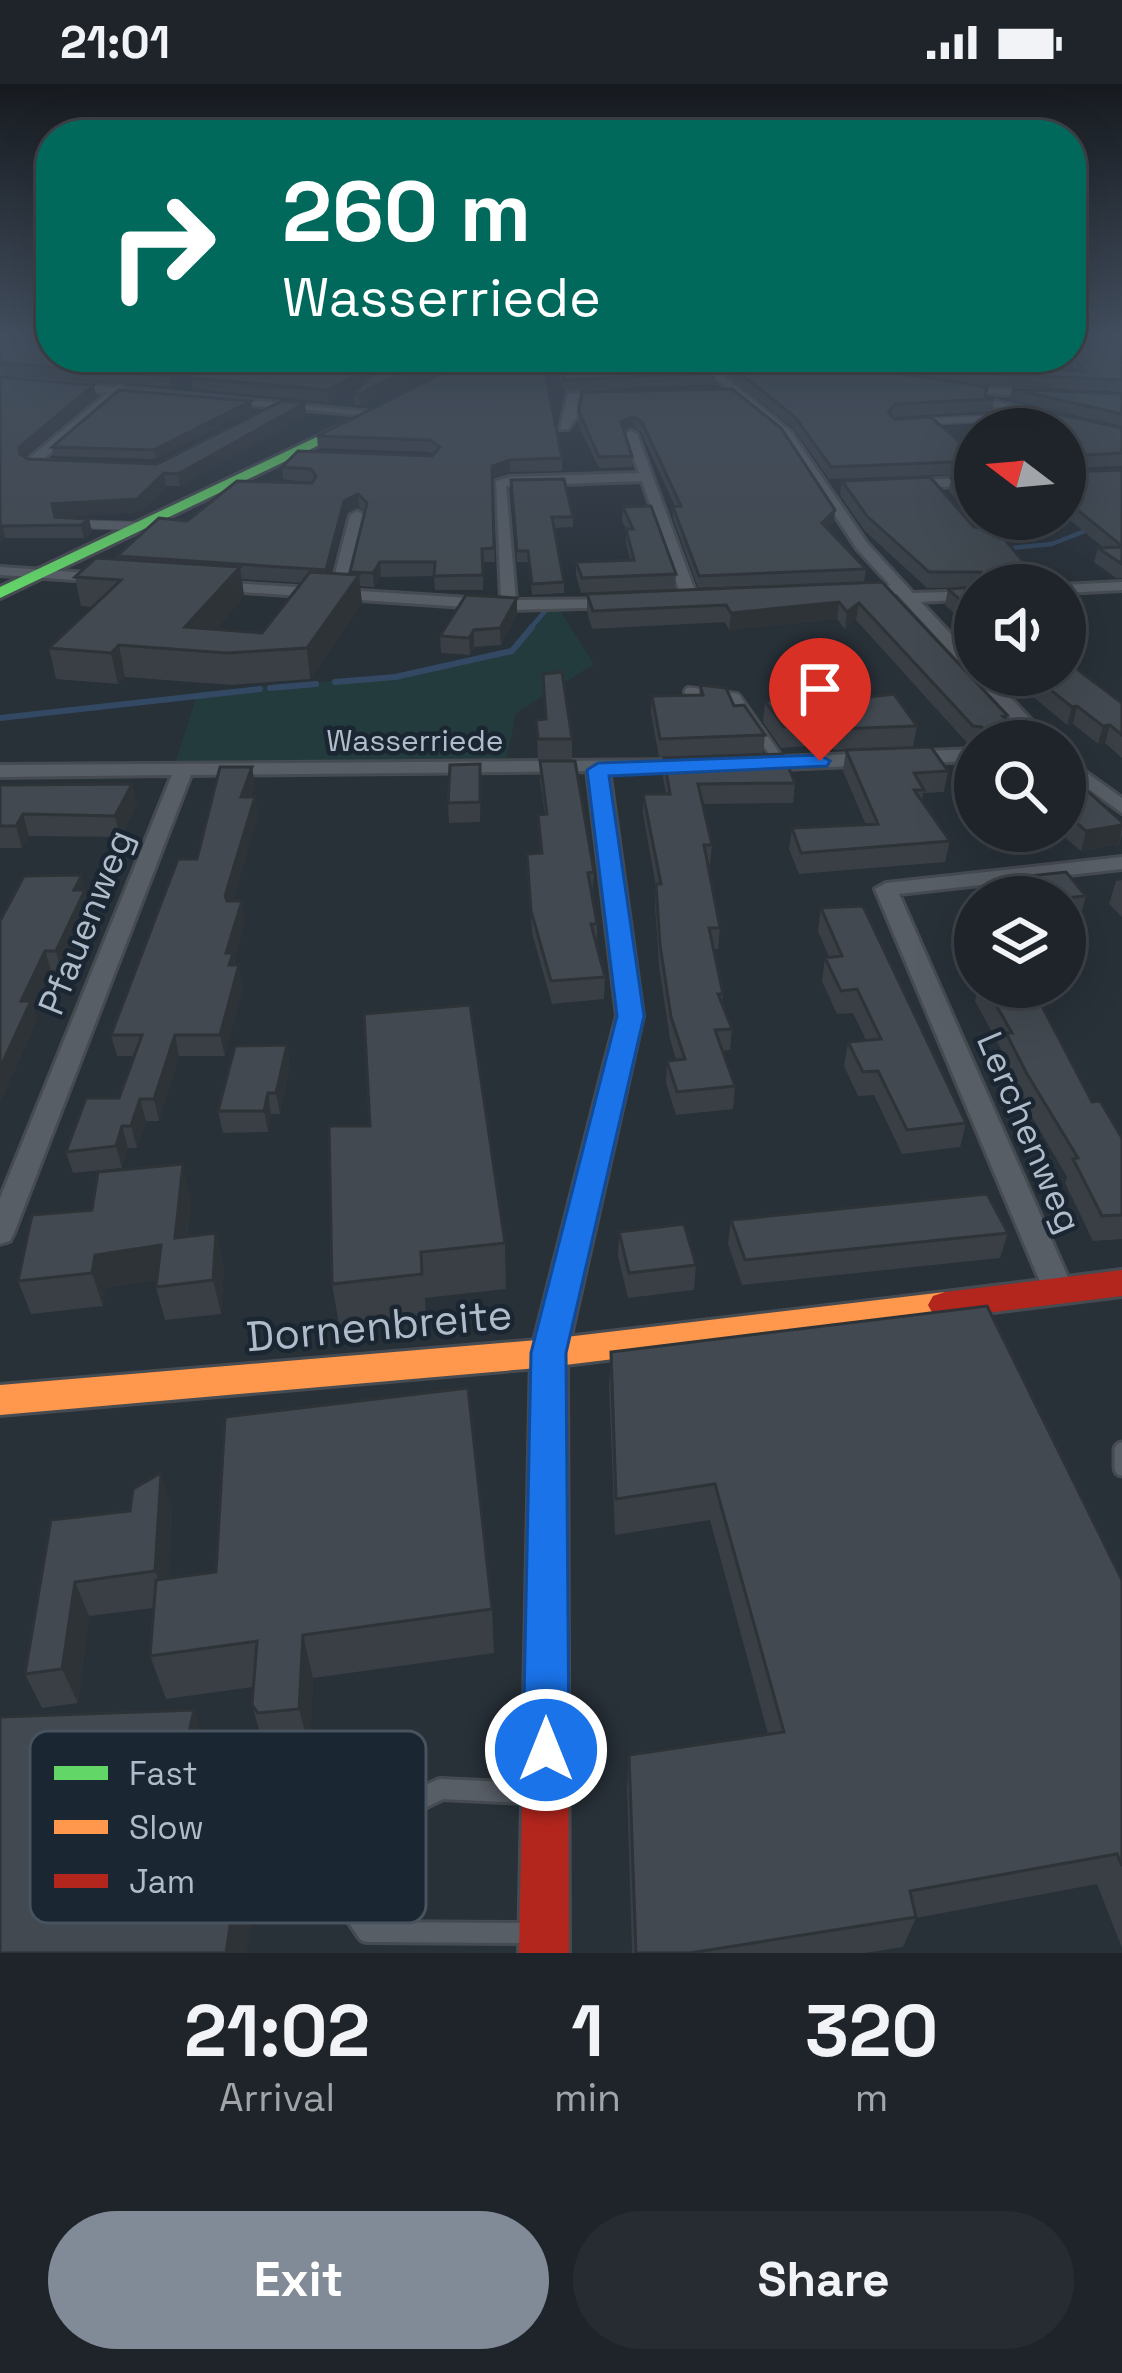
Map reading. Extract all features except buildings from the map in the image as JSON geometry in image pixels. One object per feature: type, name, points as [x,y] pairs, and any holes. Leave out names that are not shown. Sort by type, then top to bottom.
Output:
[{"type":"street","points":[[64,466],[31,461],[80,420]]},
{"type":"street","points":[[246,424],[253,420]]},
{"type":"street","points":[[0,593],[240,486],[364,420]]},
{"type":"street","points":[[564,427],[569,420]]},
{"type":"street","points":[[771,420],[787,434],[862,546],[954,647]]},
{"type":"street","points":[[1086,425],[1122,433]]},
{"type":"street","points":[[631,434],[690,599]]},
{"type":"street","points":[[509,605],[500,484],[647,477]]},
{"type":"street","points":[[889,485],[954,482]]},
{"type":"street","points":[[825,488],[847,487]]},
{"type":"street","points":[[337,594],[357,515]]},
{"type":"street","points":[[0,571],[133,580]]},
{"type":"street","points":[[201,585],[509,605],[631,602]]},
{"type":"street","points":[[1086,589],[1122,586]]},
{"type":"street","points":[[830,592],[954,595]]},
{"type":"street","points":[[670,600],[713,598]]},
{"type":"street","points":[[1000,696],[1022,720]]},
{"type":"street","points":[[735,764],[954,756]]},
{"type":"street","name":"Wasserriede","points":[[0,771],[598,770],[712,765]]},
{"type":"street","points":[[544,1942],[549,1353],[630,1016],[598,770]]},
{"type":"street","name":"Pfauenweg","points":[[0,1233],[183,772]]},
{"type":"street","points":[[1086,779],[1122,807]]},
{"type":"street","name":"Lerchenweg","points":[[1059,1291],[886,889],[1122,863]]},
{"type":"street","name":"Dornenbreite","points":[[0,1400],[549,1353],[1122,1283]]},
{"type":"lane","points":[[916,422],[954,420]]},
{"type":"lane","points":[[931,483],[946,501]]},
{"type":"lane","points":[[61,523],[144,526]]},
{"type":"lane","points":[[689,692],[736,698],[781,763]]},
{"type":"lane","points":[[1122,1450],[1122,1468]]},
{"type":"lane","points":[[426,1796],[441,1789],[546,1794]]},
{"type":"lane","points":[[355,1923],[368,1932],[544,1942]]},
{"type":"green space","points":[[542,611],[560,611],[594,664],[516,713],[506,761],[175,763],[198,692],[396,675],[508,650]]},
{"type":"waterway","points":[[1002,549],[1052,544],[1090,529]]},
{"type":"waterway","points":[[529,630],[546,610]]},
{"type":"waterway","points":[[335,682],[395,677],[512,651],[532,627]]},
{"type":"waterway","points":[[270,688],[316,684]]},
{"type":"waterway","points":[[0,718],[260,689]]},
{"type":"traffic: fast","points":[[0,593],[359,421]]},
{"type":"traffic: fast","points":[[598,770],[630,1016],[618,1065]]},
{"type":"traffic: slow","points":[[0,1400],[549,1353],[945,1305]]},
{"type":"traffic: jam","points":[[544,1953],[549,1353],[618,1065]]},
{"type":"traffic: jam","points":[[945,1305],[1122,1283]]},
{"type":"route","points":[[546,1750],[549,1353],[630,1016],[598,770],[820,761]]}]
